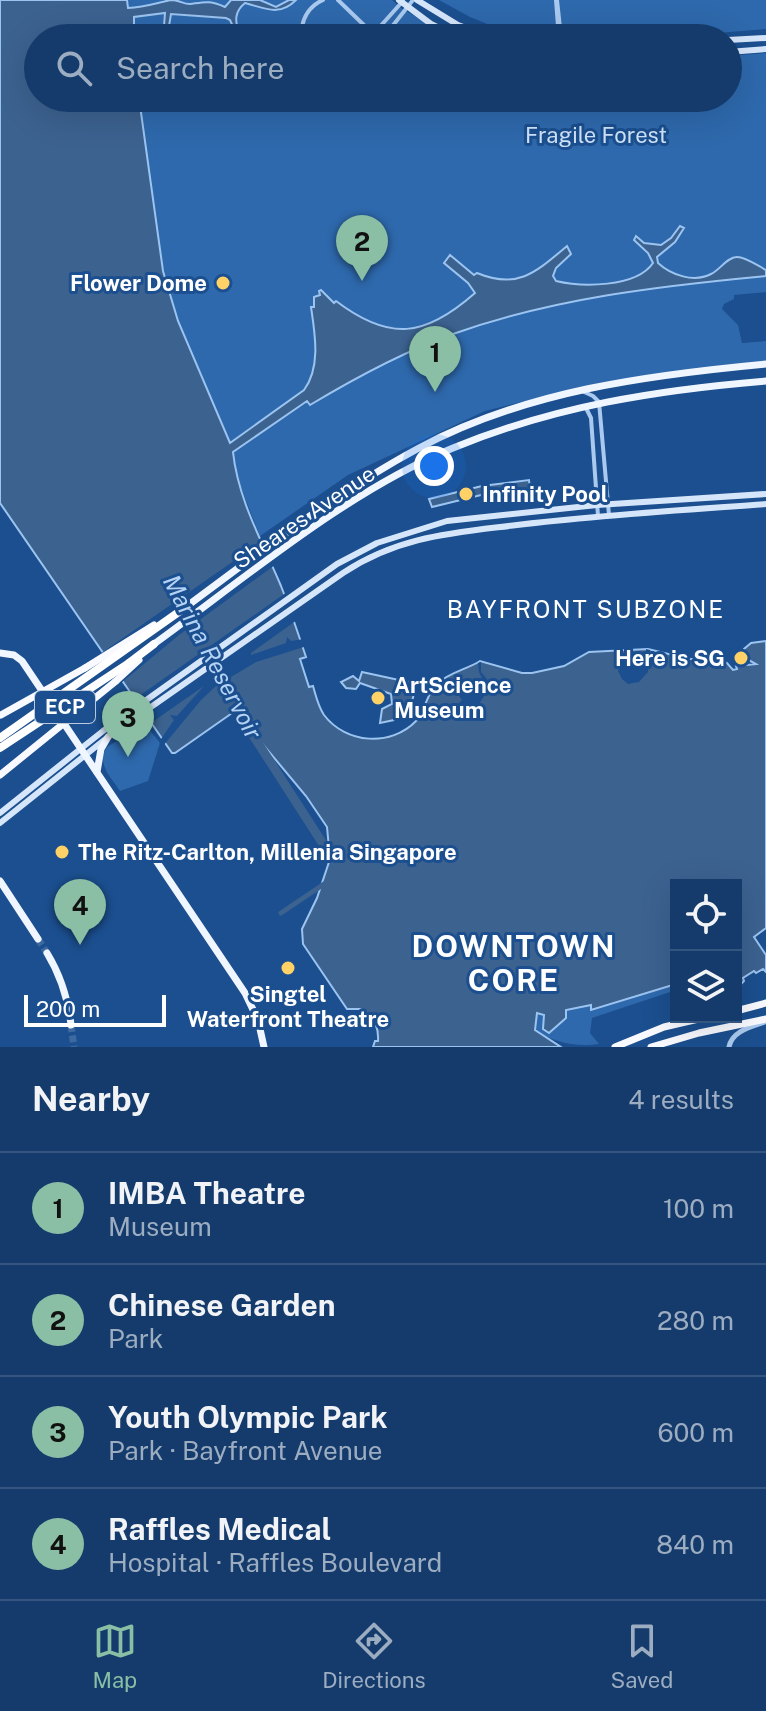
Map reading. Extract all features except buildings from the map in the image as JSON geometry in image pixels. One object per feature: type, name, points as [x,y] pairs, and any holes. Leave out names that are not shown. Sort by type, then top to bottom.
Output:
[{"type":"highway","points":[[0,716],[52,689],[183,609]]},
{"type":"highway","name":"ECP","points":[[0,738],[183,609]]},
{"type":"highway","points":[[0,775],[116,681],[154,644]]},
{"type":"highway","name":"ECP","points":[[0,748],[154,644]]},
{"type":"highway","points":[[742,1009],[766,1003]]},
{"type":"highway","points":[[651,1047],[766,1020]]},
{"type":"highway","points":[[618,1046],[681,1023]]},
{"type":"highway","points":[[664,1027],[685,1037]]},
{"type":"main road","points":[[415,0],[456,24]]},
{"type":"main road","points":[[403,2],[431,24]]},
{"type":"main road","points":[[742,39],[766,38]]},
{"type":"main road","points":[[742,51],[766,49]]},
{"type":"main road","name":"Sheares Avenue","points":[[183,609],[330,503],[447,435],[538,401],[579,390],[657,376],[766,364]]},
{"type":"main road","name":"Sheares Avenue","points":[[154,644],[336,512],[426,460],[453,448],[584,405],[660,392],[766,381]]},
{"type":"main road","points":[[0,813],[337,564],[377,543],[447,521],[608,504],[766,494]]},
{"type":"main road","points":[[97,775],[105,734],[343,573],[381,552],[450,532],[609,515],[766,504]]},
{"type":"main road","points":[[0,653],[14,655],[22,661],[245,993],[261,1027],[264,1047]]},
{"type":"main road","points":[[0,823],[82,752]]},
{"type":"main road","points":[[0,881],[38,939]]},
{"type":"main road","points":[[47,953],[64,986],[71,1025]]},
{"type":"street","points":[[304,24],[305,16],[323,0]]},
{"type":"street","points":[[338,0],[363,24]]},
{"type":"street","points":[[383,24],[403,2],[415,0]]},
{"type":"street","points":[[556,0],[559,24]]},
{"type":"street","points":[[556,0],[558,24]]},
{"type":"street","points":[[391,24],[403,2]]},
{"type":"street","points":[[579,390],[599,402],[609,515]]},
{"type":"street","points":[[584,405],[591,418],[598,516]]},
{"type":"street","points":[[729,1047],[736,1034],[766,1020]]},
{"type":"green space","points":[[127,0],[392,0],[429,24],[135,24],[127,8]]},
{"type":"green space","points":[[439,0],[766,0],[766,29],[742,31],[742,24],[487,24]]},
{"type":"green space","name":"Fragile Forest","points":[[766,53],[766,292],[734,295],[734,299],[724,304],[722,309],[738,325],[742,343],[766,341],[766,362],[603,382],[485,411],[348,475],[260,536],[235,473],[233,452],[178,321],[163,271],[141,112],[742,112],[742,55]]},
{"type":"green space","points":[[145,724],[160,743],[148,781],[120,791],[106,770],[104,753],[107,747]]},
{"type":"green space","points":[[670,986],[670,992],[592,1018],[590,1033],[599,1044],[566,1043],[535,1030],[537,1013],[591,1005],[591,1010]]},
{"type":"water","name":"Marina Reservoir","points":[[0,0],[127,0],[128,8],[171,0],[190,4],[211,2],[225,7],[231,0],[260,0],[276,7],[296,0],[278,10],[245,3],[236,17],[237,24],[232,24],[226,18],[171,14],[169,24],[164,24],[165,13],[134,17],[134,24],[24,24],[24,112],[141,112],[163,271],[178,321],[230,443],[304,390],[315,361],[311,307],[314,307],[314,297],[320,295],[321,290],[334,303],[336,301],[373,323],[407,329],[440,319],[475,293],[444,263],[450,255],[474,275],[477,273],[504,280],[526,276],[567,246],[571,254],[556,268],[553,276],[556,281],[608,284],[634,277],[653,263],[648,253],[634,240],[636,236],[644,243],[661,245],[680,226],[684,228],[675,242],[657,257],[658,263],[669,271],[690,278],[704,277],[737,257],[766,270],[766,276],[647,289],[568,302],[453,334],[380,366],[310,405],[307,401],[233,452],[246,504],[281,586],[306,657],[300,659],[309,687],[313,686],[324,715],[344,732],[369,739],[394,735],[406,729],[419,717],[437,684],[480,661],[532,673],[564,666],[589,652],[648,649],[689,659],[717,659],[733,670],[737,669],[736,666],[756,664],[745,658],[744,649],[751,643],[766,641],[766,928],[754,937],[766,955],[766,972],[763,969],[754,971],[743,978],[742,983],[742,879],[670,879],[670,986],[591,1010],[591,1005],[566,1010],[566,1018],[549,1033],[543,1029],[544,1015],[537,1013],[535,1030],[561,1047],[373,1047],[378,1036],[372,1018],[360,1009],[347,1009],[303,944],[302,929],[317,898],[330,859],[327,827],[306,796],[235,711],[172,753],[0,503]]},
{"type":"water","name":"Infinity Pool","points":[[529,480],[530,489],[481,495],[432,507],[429,499],[482,486]]},
{"type":"water","points":[[362,672],[408,682],[417,680],[412,702],[407,704],[412,704],[394,720],[380,723],[382,709],[392,704],[391,694],[360,683],[356,689],[346,688],[341,682],[353,676],[359,681]]},
{"type":"pier","points":[[264,540],[275,565],[179,635],[121,683],[100,654]]},
{"type":"pier","points":[[287,592],[297,620],[251,655],[286,643],[287,637],[291,641],[304,639],[307,646],[256,662],[216,686],[163,746],[159,742],[174,720],[170,715],[177,716],[204,686],[148,725],[132,701]]},
{"type":"pier","points":[[646,649],[650,650],[648,672],[639,682],[628,684],[618,671],[622,660],[639,658],[646,667]]},
{"type":"pier","points":[[481,662],[481,672],[491,684],[483,690],[486,693],[479,704],[459,709],[456,706],[462,700],[455,690],[458,684],[483,680],[478,663]]},
{"type":"waterway","name":"Marina Reservoir","points":[[240,715],[336,864]]},
{"type":"waterway","points":[[281,913],[327,882]]},
{"type":"tunnel","points":[[38,939],[47,953]]},
{"type":"tunnel","points":[[71,1025],[74,1047]]},
{"type":"place","name":"Chinese Garden","points":[[362,281]]},
{"type":"place","name":"Flower Dome","points":[[223,283]]},
{"type":"place","name":"IMBA Theatre","points":[[435,392]]},
{"type":"place","name":"Infinity Pool","points":[[466,494]]},
{"type":"place","name":"Here is SG","points":[[741,658]]},
{"type":"place","name":"ArtScience Museum","points":[[378,698]]},
{"type":"place","name":"Youth Olympic Park","points":[[128,757]]},
{"type":"place","name":"The Ritz-Carlton, Millenia Singapore","points":[[62,852]]},
{"type":"place","name":"Raffles Medical","points":[[80,945]]},
{"type":"place","name":"Singtel Waterfront Theatre","points":[[288,968]]},
{"type":"district","name":"BAYFRONT SUBZONE","points":[[586,610]]},
{"type":"district","name":"DOWNTOWN CORE","points":[[514,964]]}]
